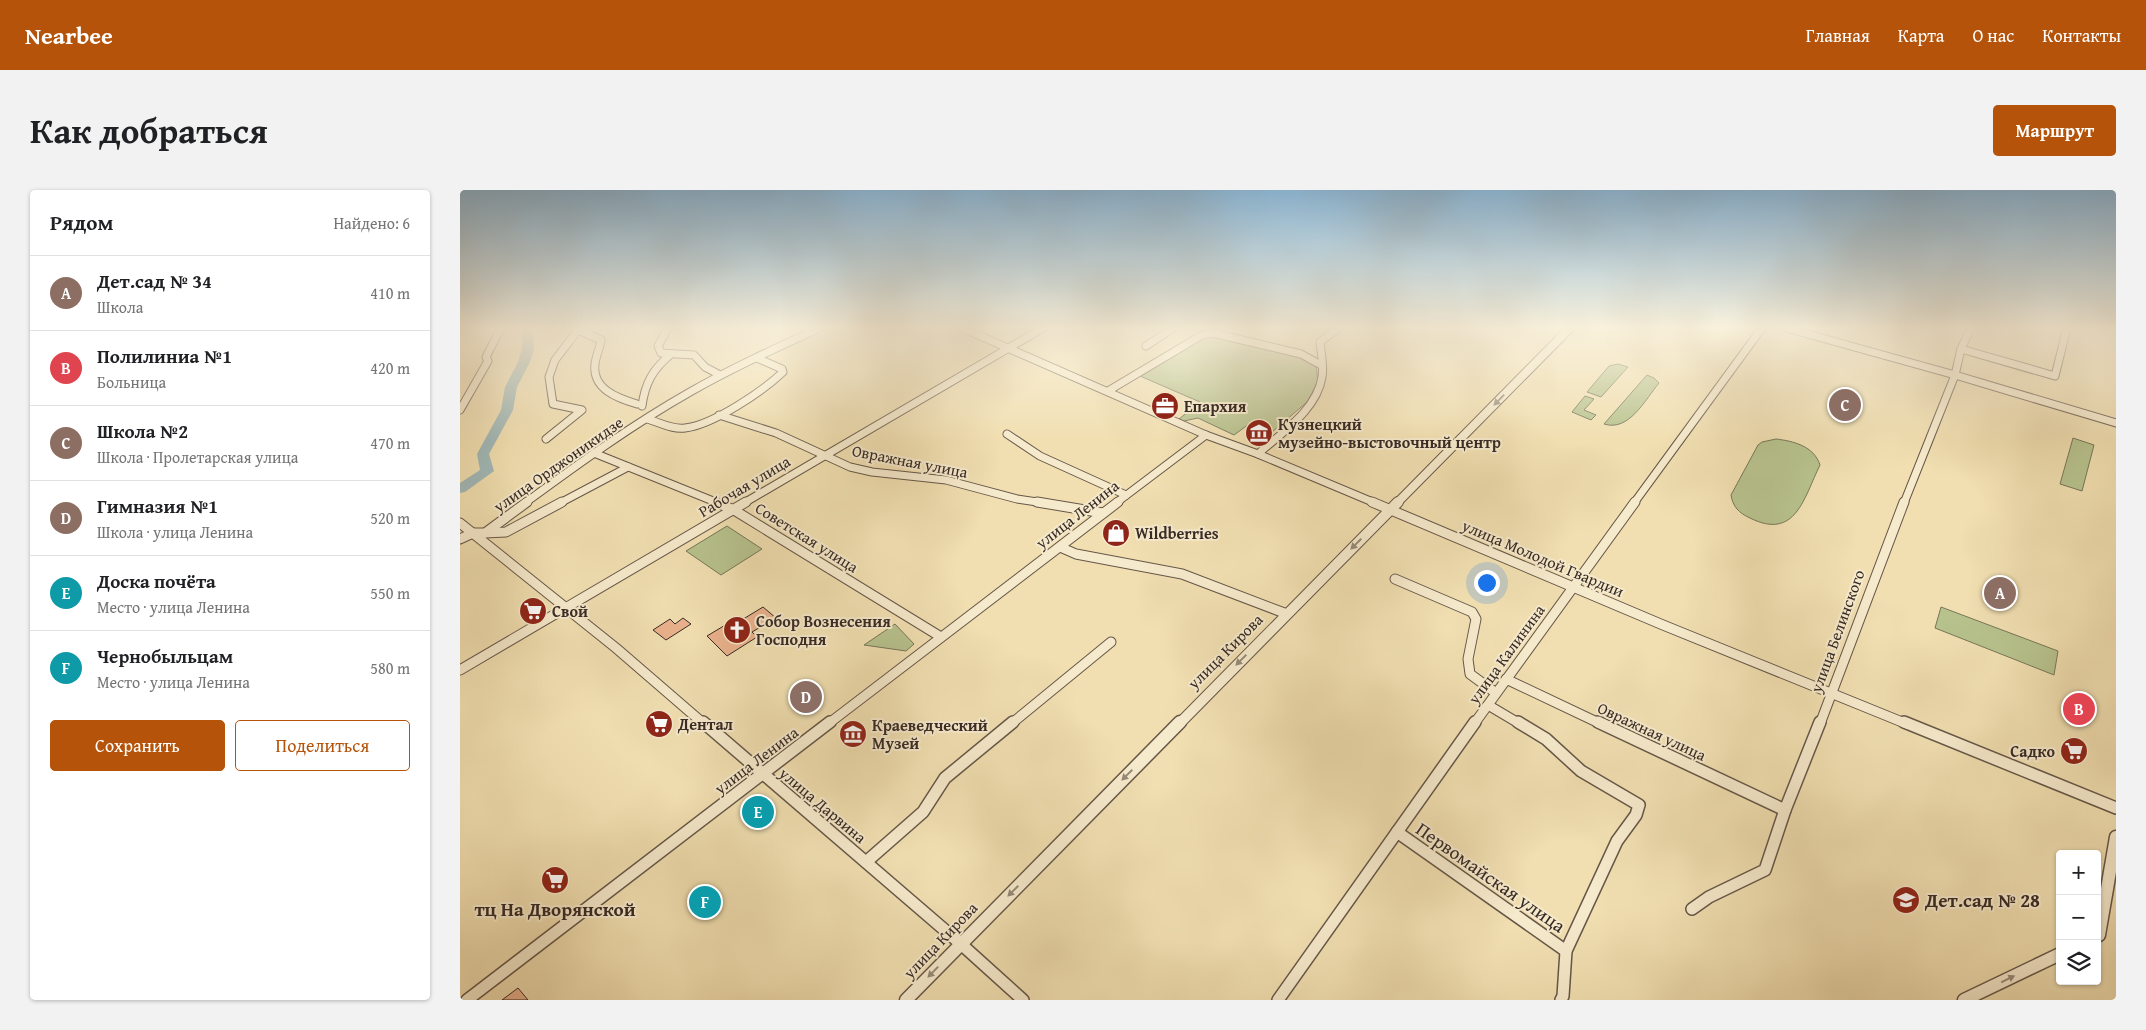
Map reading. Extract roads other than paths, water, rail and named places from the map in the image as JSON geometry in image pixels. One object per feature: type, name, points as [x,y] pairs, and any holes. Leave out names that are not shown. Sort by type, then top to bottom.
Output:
[{"type":"street","points":[[460,410],[485,366]]},
{"type":"street","points":[[546,439],[582,410],[553,404],[549,377],[553,366]]},
{"type":"street","points":[[594,366],[595,380],[603,390],[620,399],[639,405],[644,389],[656,366]]},
{"type":"street","points":[[704,366],[720,375]]},
{"type":"street","name":"улица Орджоникидзе","points":[[485,533],[594,453],[647,418],[720,375],[740,366]]},
{"type":"street","name":"улица Орджоникидзе","points":[[647,418],[678,428],[686,428],[719,415],[763,387],[782,372],[782,369],[775,366]]},
{"type":"street","name":"Рабочая улица","points":[[460,670],[978,366]]},
{"type":"street","name":"улица Молодой Гвардии","points":[[1050,366],[1206,436],[1258,454],[1663,625],[2116,808]]},
{"type":"street","points":[[1108,391],[1150,366]]},
{"type":"street","points":[[1258,454],[1308,408],[1320,384],[1321,366]]},
{"type":"street","name":"улица Кирова","points":[[906,1000],[1533,366]]},
{"type":"street","name":"улица Калинина","points":[[1278,1000],[1506,679],[1734,366]]},
{"type":"street","points":[[1922,366],[2116,423]]},
{"type":"street","name":"улица Белинского","points":[[1692,910],[1709,898],[1765,870],[1785,810],[1832,693],[1864,601],[1957,366]]},
{"type":"street","points":[[2019,366],[2055,376],[2058,366]]},
{"type":"street","name":"Овражная улица","points":[[719,415],[776,434],[850,467],[872,472],[946,480],[1018,500],[1103,513]]},
{"type":"street","points":[[1008,434],[1040,456],[1126,495]]},
{"type":"street","name":"улица Ленина","points":[[467,1000],[1126,495],[1206,436]]},
{"type":"street","name":"Советская улица","points":[[594,453],[734,510],[941,637]]},
{"type":"street","name":"улица Орджоникидзе","points":[[460,539],[473,533],[506,532],[628,467]]},
{"type":"street","name":"улица Дарвина","points":[[460,523],[566,607],[866,862],[1023,1000]]},
{"type":"street","points":[[1060,547],[1076,554],[1182,574],[1287,614]]},
{"type":"street","points":[[1395,579],[1472,612],[1476,619],[1468,659],[1470,674],[1496,693]]},
{"type":"street","points":[[866,862],[923,812],[945,778],[1111,642]]},
{"type":"street","name":"Овражная улица","points":[[1506,679],[1785,810]]},
{"type":"street","points":[[1488,705],[1546,739],[1581,771],[1639,805],[1636,815],[1618,841],[1566,950],[1564,996],[1561,1000]]},
{"type":"street","name":"Первомайская улица","points":[[1397,832],[1566,950]]},
{"type":"street","points":[[2101,923],[2116,837]]},
{"type":"street","points":[[1964,1000],[2056,956]]},
{"type":"waterway","points":[[460,489],[487,471],[483,454],[507,410],[511,387],[522,366]]},
{"type":"place","name":"Школа №2","points":[[1845,405]]},
{"type":"place","name":"Епархия","points":[[1165,406]]},
{"type":"place","name":"Кузнецкий музейно-выстовочный центр","points":[[1259,433]]},
{"type":"place","name":"Wildberries","points":[[1116,533]]},
{"type":"place","name":"Дет.сад № 34","points":[[2000,593]]},
{"type":"place","name":"Свой","points":[[533,611]]},
{"type":"place","name":"Собор Вознесения Господня","points":[[737,630]]},
{"type":"place","name":"Гимназия №1","points":[[806,697]]},
{"type":"place","name":"Полилиниа №1","points":[[2079,709]]},
{"type":"place","name":"Дентал","points":[[659,724]]},
{"type":"place","name":"Краеведческий Музей","points":[[853,734]]},
{"type":"place","name":"Садко","points":[[2074,751]]},
{"type":"place","name":"Доска почёта","points":[[758,812]]},
{"type":"place","name":"тц На Дворянской","points":[[555,880]]},
{"type":"place","name":"Дет.сад № 28","points":[[1906,900]]},
{"type":"place","name":"Чернобыльцам","points":[[705,902]]}]
